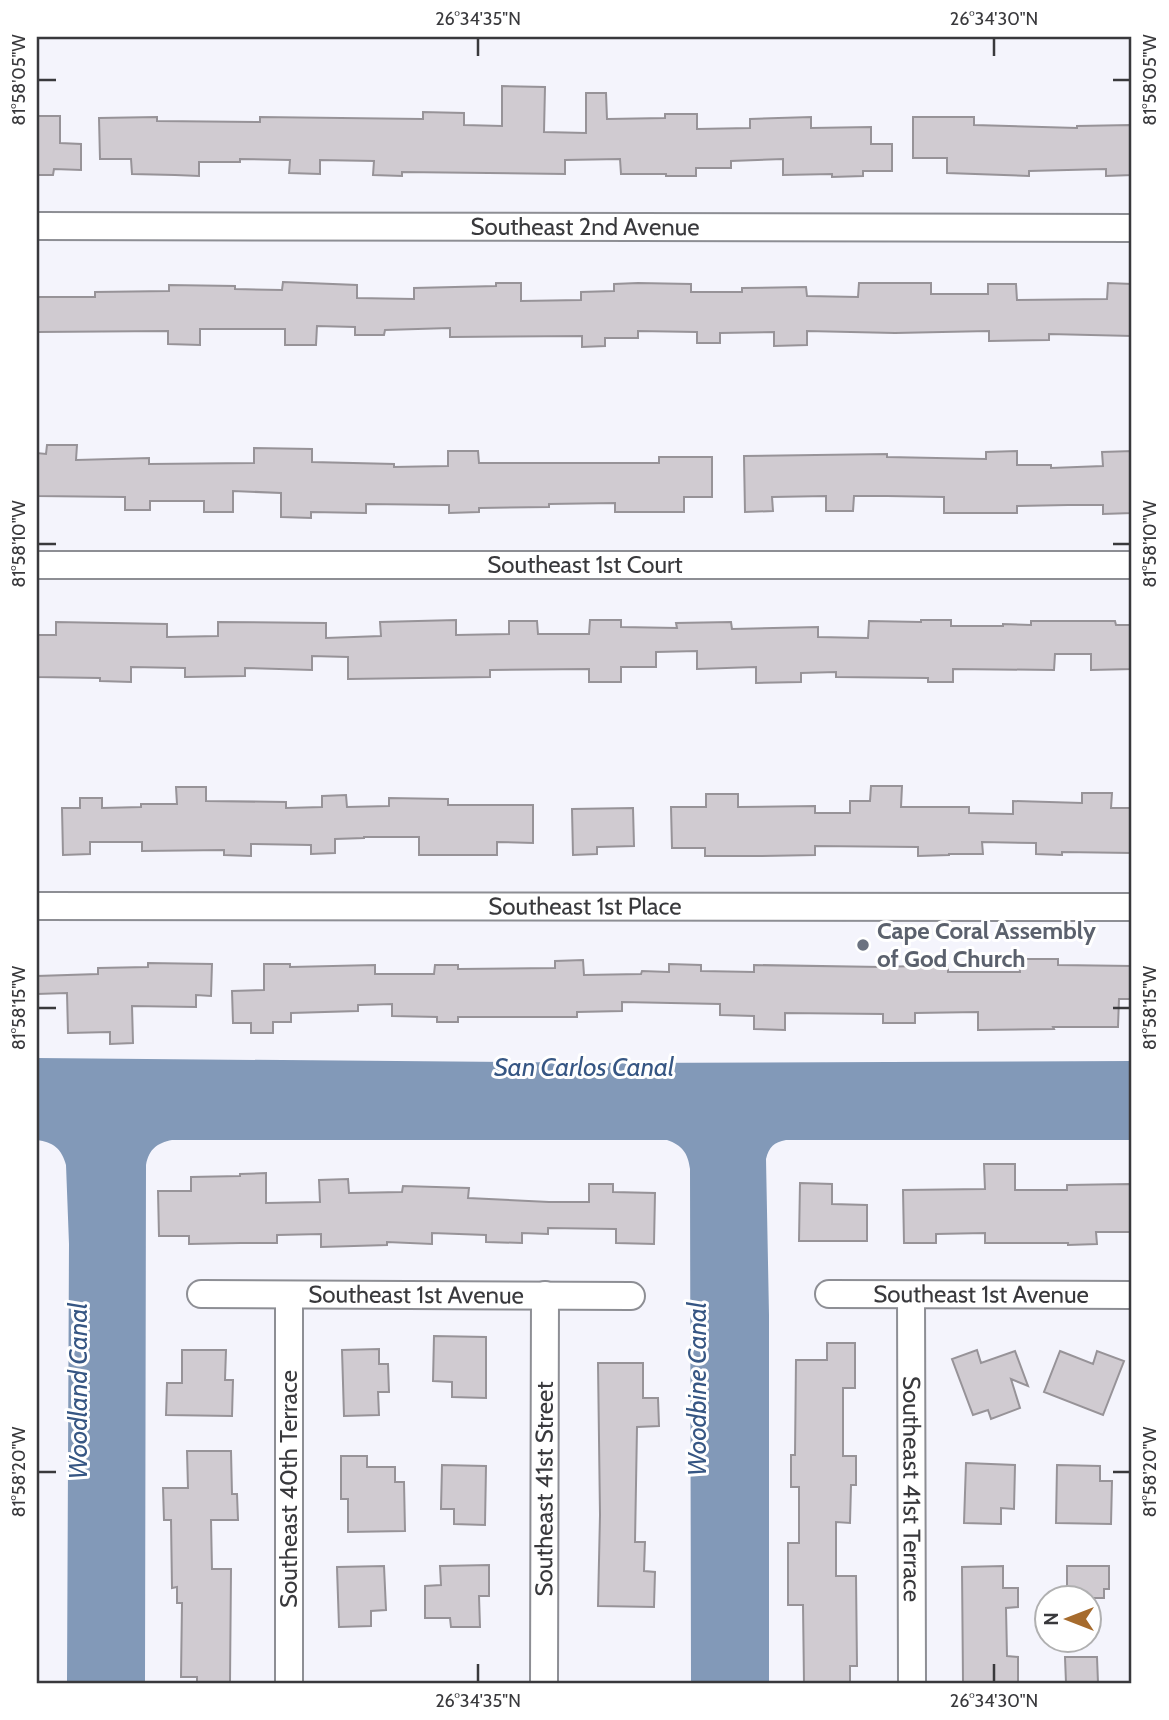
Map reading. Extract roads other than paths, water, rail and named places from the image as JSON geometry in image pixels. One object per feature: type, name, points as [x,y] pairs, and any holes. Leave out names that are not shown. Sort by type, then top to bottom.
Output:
[{"type":"street","name":"Southeast 2nd Avenue","points":[[37,226],[1132,228]]},
{"type":"street","name":"Southeast 1st Court","points":[[37,565],[1132,565]]},
{"type":"street","name":"Southeast 1st Place","points":[[37,906],[1132,907]]},
{"type":"street","name":"Southeast 1st Avenue","points":[[201,1294],[631,1296]]},
{"type":"street","name":"Southeast 1st Avenue","points":[[829,1294],[1132,1294]]},
{"type":"street","name":"Southeast 40th Terrace","points":[[289,1295],[289,1683]]},
{"type":"street","name":"Southeast 41st Terrace","points":[[911,1295],[912,1683]]},
{"type":"street","name":"Southeast 41st Street","points":[[544,1683],[545,1296]]},
{"type":"water","points":[[37,1058],[621,1063],[1132,1061],[1132,1140],[786,1140],[770,1148],[766,1159],[769,1315],[769,1683],[691,1683],[690,1169],[686,1154],[677,1144],[667,1140],[172,1140],[162,1143],[154,1148],[146,1165],[145,1683],[67,1683],[69,1244],[66,1165],[56,1147],[37,1140]]},
{"type":"place","name":"Cape Coral Assembly of God Church","points":[[863,945]]},
{"type":"water label","name":"San Carlos Canal","points":[[584,1067]]},
{"type":"water label","name":"Woodbine Canal","points":[[697,1389]]},
{"type":"water label","name":"Woodland Canal","points":[[78,1391]]}]
